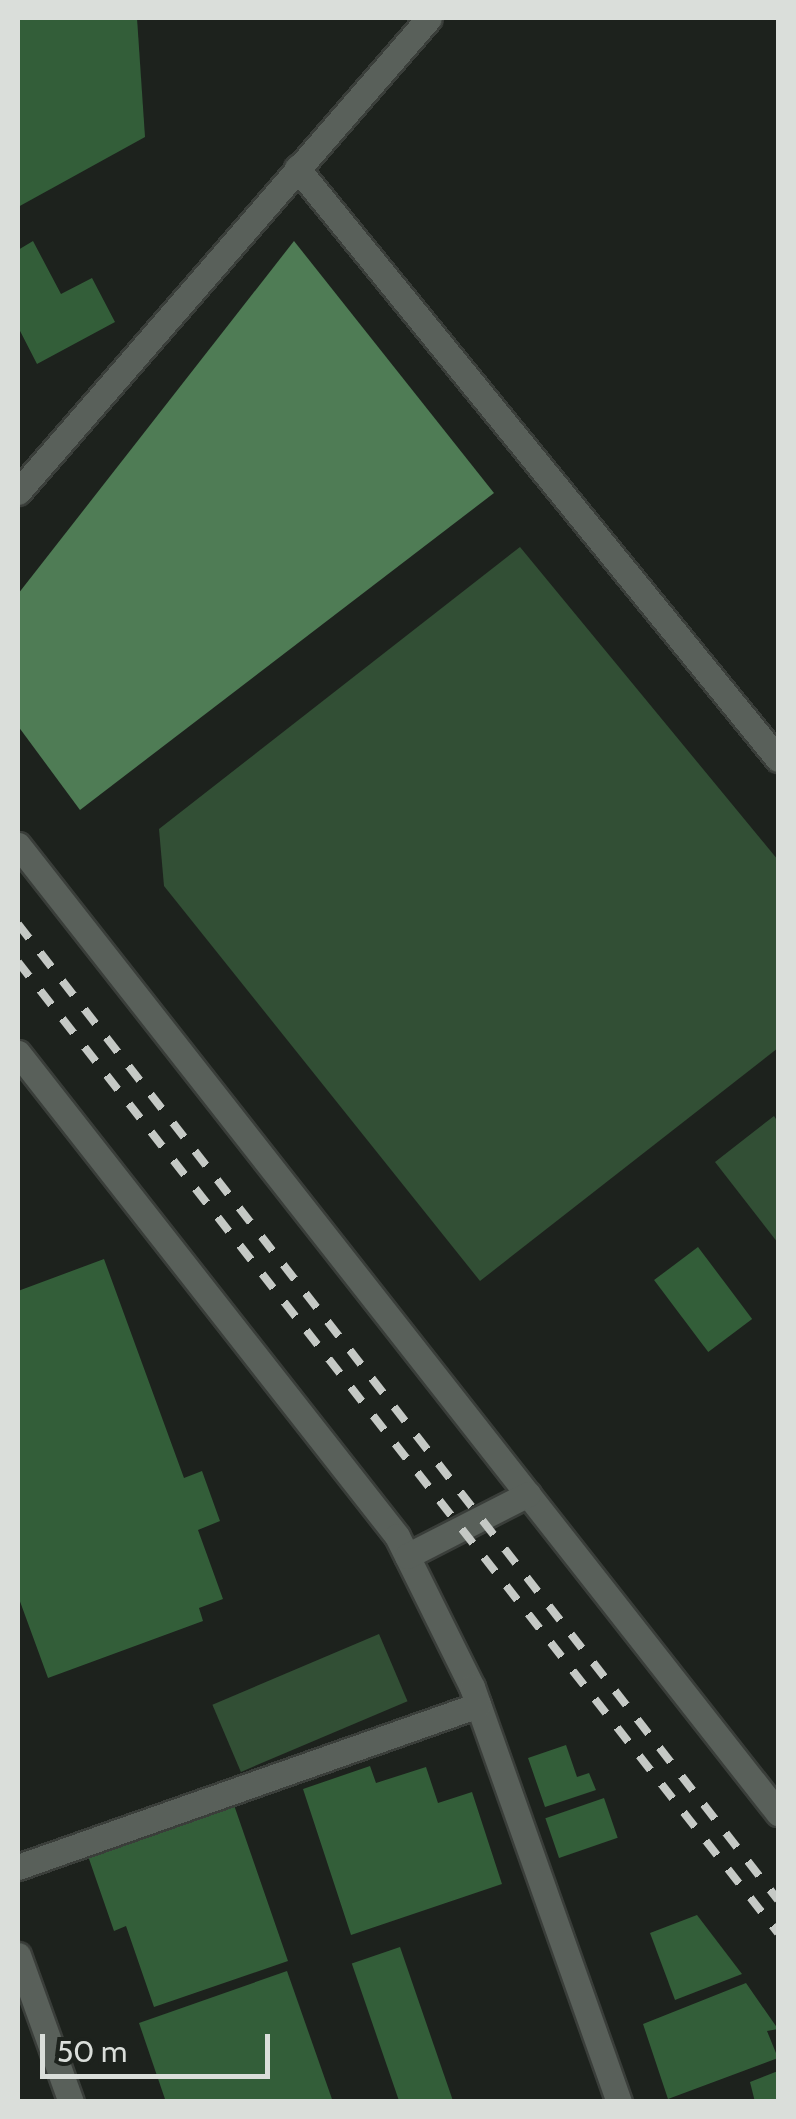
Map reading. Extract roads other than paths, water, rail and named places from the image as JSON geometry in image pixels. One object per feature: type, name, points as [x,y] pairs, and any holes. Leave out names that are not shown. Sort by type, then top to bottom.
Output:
[{"type":"street","points":[[18,492],[429,18]]},
{"type":"street","points":[[296,168],[778,760]]},
{"type":"street","points":[[18,845],[778,1813]]},
{"type":"street","points":[[18,1053],[407,1556],[478,1705],[619,2102]]},
{"type":"street","points":[[407,1556],[528,1494]]},
{"type":"street","points":[[18,1867],[478,1705]]},
{"type":"street","points":[[18,1955],[71,2102]]},
{"type":"railway","points":[[18,924],[778,1900]]},
{"type":"railway","points":[[18,962],[778,1933]]}]
